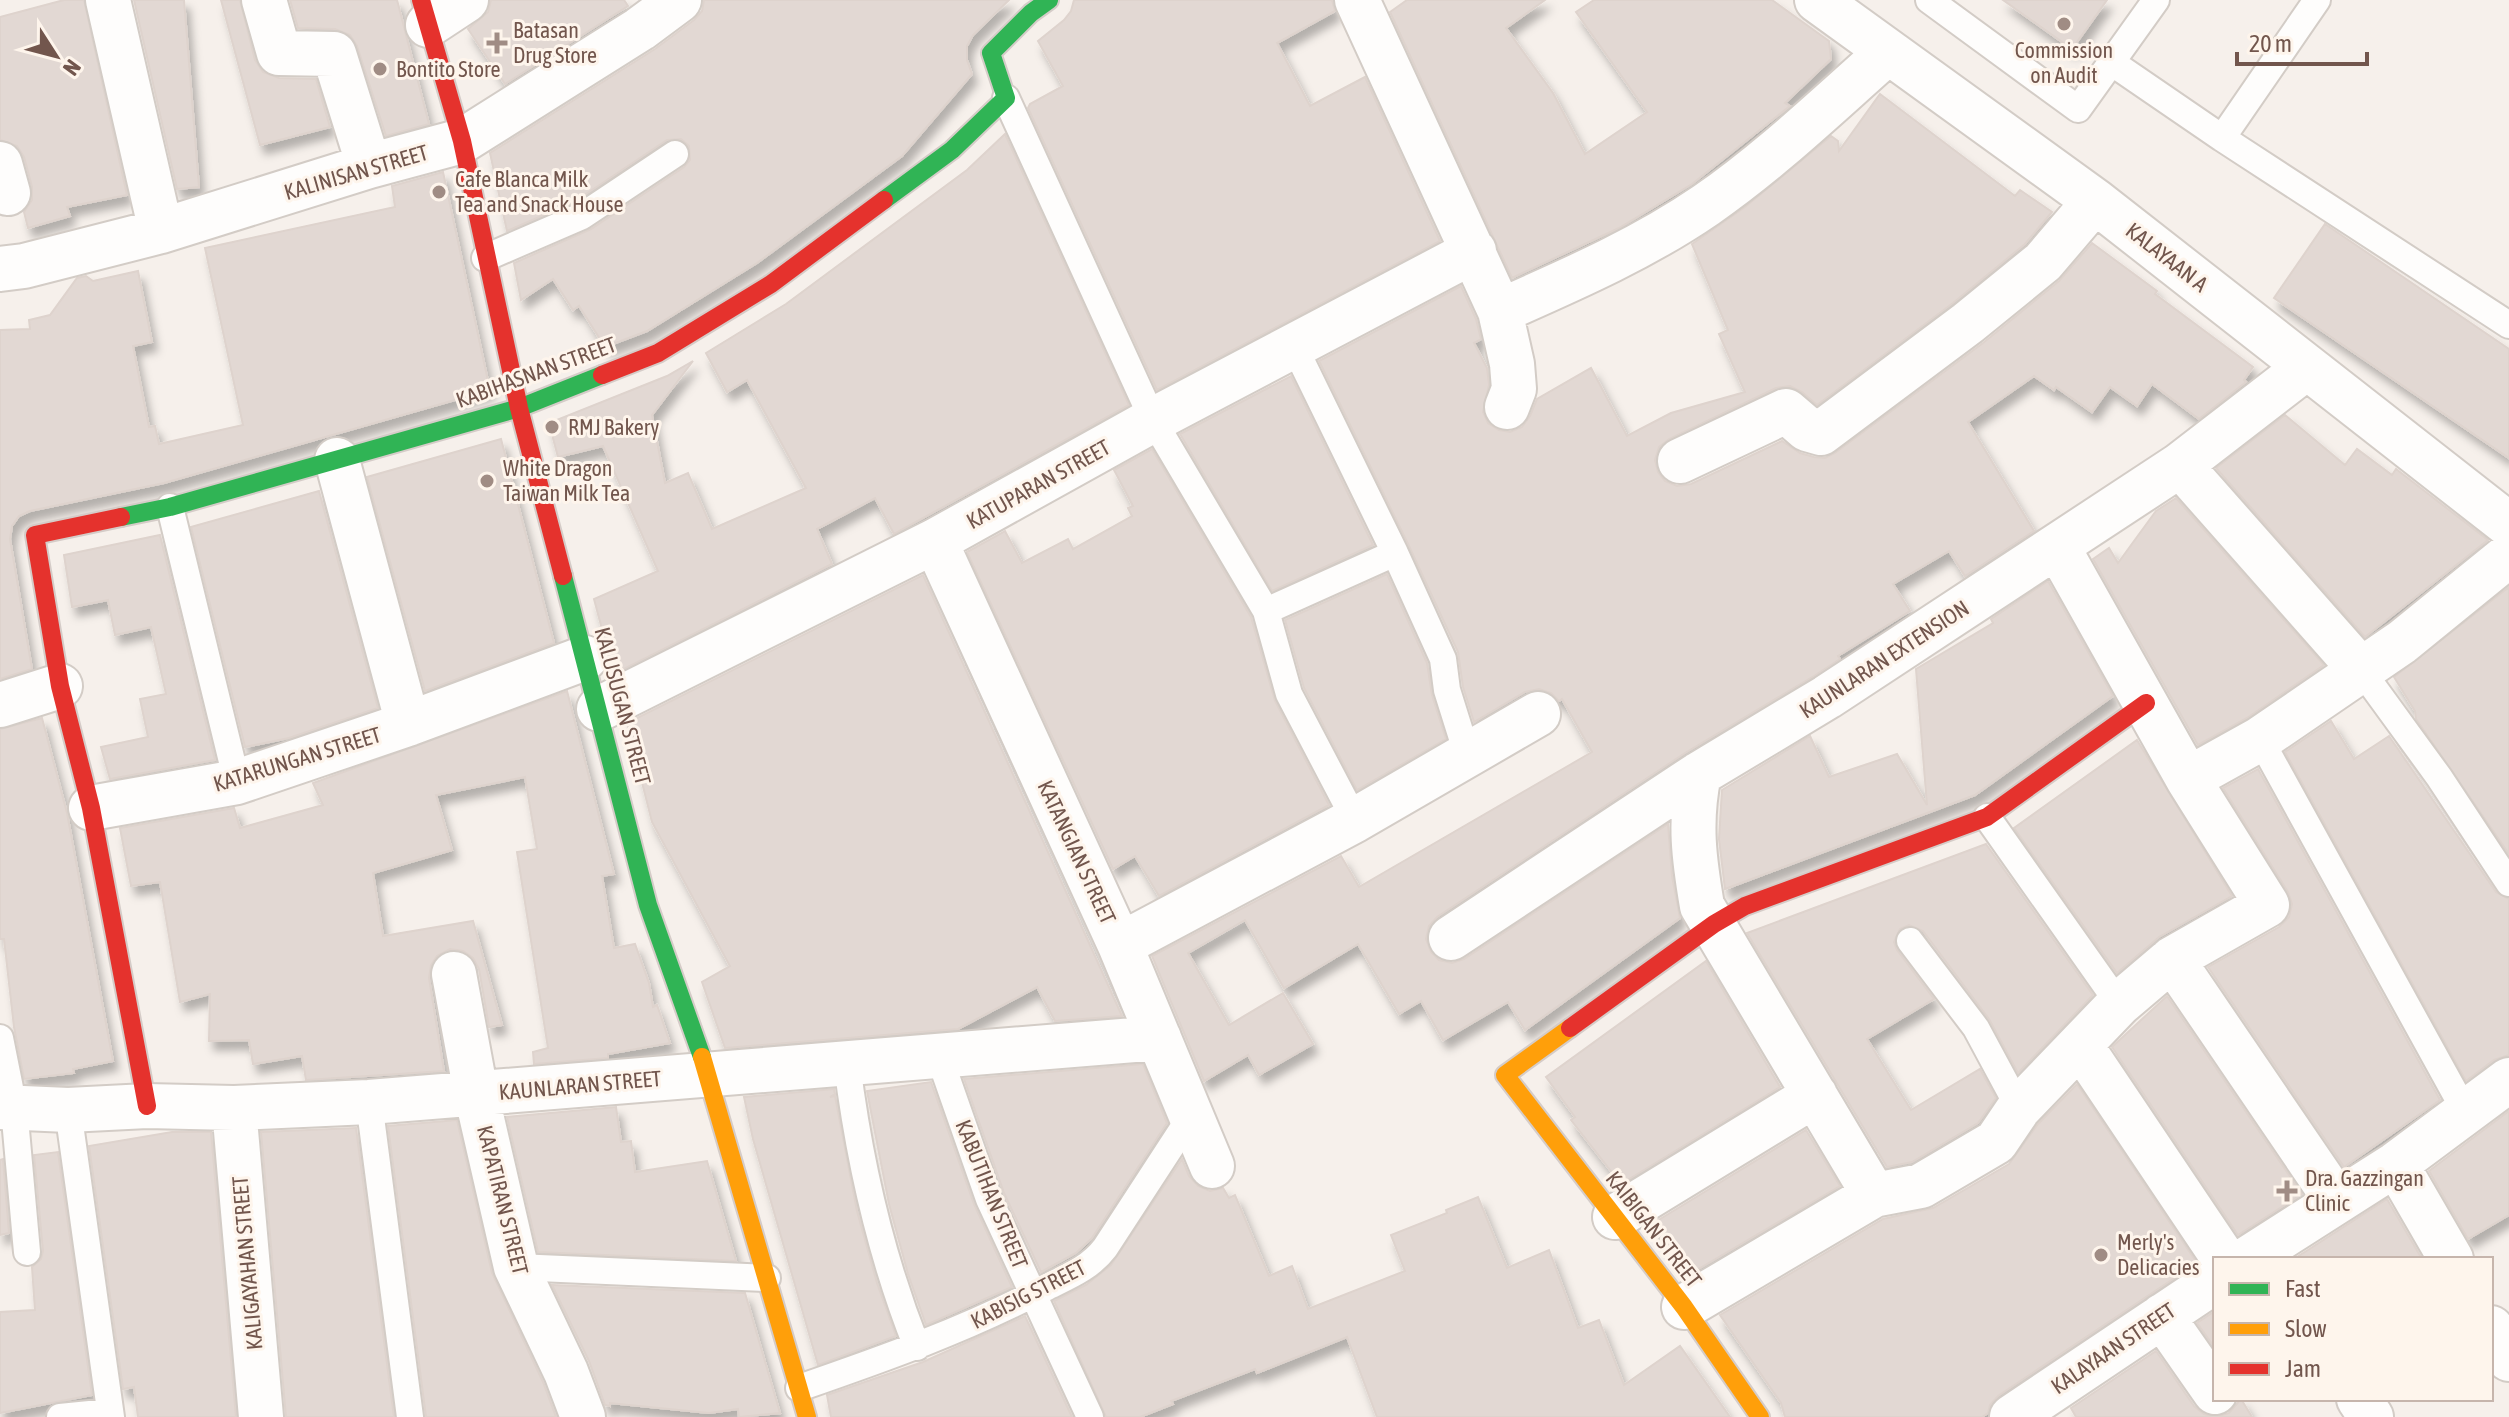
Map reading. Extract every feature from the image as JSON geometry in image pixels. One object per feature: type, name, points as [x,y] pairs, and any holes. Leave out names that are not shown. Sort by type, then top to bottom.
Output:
[{"type":"street","points":[[108,0],[161,231]]},
{"type":"street","points":[[264,0],[279,53],[334,54],[369,166]]},
{"type":"street","points":[[424,13],[466,0]]},
{"type":"street","name":"KALINISAN STREET","points":[[0,269],[24,266],[161,231],[369,166],[462,141],[640,29],[679,0]]},
{"type":"street","points":[[1006,98],[991,53],[1031,13],[1049,0]]},
{"type":"street","points":[[1357,0],[1500,311],[1512,364],[1514,389],[1507,407]]},
{"type":"street","name":"KALAYAAN A","points":[[1817,0],[2095,201],[2509,525]]},
{"type":"street","name":"KALUSUGAN STREET","points":[[424,13],[462,141],[519,408],[648,905],[708,1075],[807,1417]]},
{"type":"street","points":[[1500,311],[1593,270],[1706,205],[1793,137],[1888,52]]},
{"type":"street","name":"KABIHASNAN STREET","points":[[60,686],[35,535],[170,507],[519,408],[658,353],[771,284],[952,150],[1006,98]]},
{"type":"street","points":[[1680,461],[1786,411],[1807,429],[1821,433],[1968,323],[2043,262],[2095,201]]},
{"type":"street","name":"KATUPARAN STREET","points":[[599,709],[935,541],[1153,420],[1474,251]]},
{"type":"street","name":"KAUNLARAN EXTENSION","points":[[1451,938],[1699,774],[1827,697],[2180,465],[2307,367]]},
{"type":"street","points":[[337,460],[408,724]]},
{"type":"street","points":[[2180,465],[2361,670]]},
{"type":"street","name":"KATANGIAN STREET","points":[[935,541],[1120,945],[1212,1166]]},
{"type":"street","points":[[1684,1307],[1874,1195],[1921,1186],[1996,1142],[2019,1108],[2119,1004],[2172,959],[2267,905],[2188,779],[2057,546]]},
{"type":"street","points":[[2188,779],[2260,739],[2402,642],[2509,555]]},
{"type":"street","name":"KATARUNGAN STREET","points":[[91,808],[237,782],[408,724],[585,658]]},
{"type":"street","points":[[0,705],[60,686],[91,808],[147,1106]]},
{"type":"street","points":[[1714,924],[1745,906],[1987,817],[2146,703]]},
{"type":"street","points":[[1120,945],[1355,820],[1538,714]]},
{"type":"street","points":[[1699,774],[1692,809],[1695,869],[1702,906],[1874,1195]]},
{"type":"street","name":"KAIBIGAN STREET","points":[[1714,924],[1505,1075],[1684,1307],[1760,1417]]},
{"type":"street","points":[[2172,959],[2336,1200]]},
{"type":"street","name":"KAPATIRAN STREET","points":[[454,974],[476,1093],[516,1267],[566,1372],[583,1417]]},
{"type":"street","name":"KAUNLARAN STREET","points":[[7,1107],[68,1110],[147,1106],[234,1108],[369,1102],[1159,1038]]},
{"type":"street","points":[[2081,1046],[2249,1257],[2396,1164],[2509,1080]]},
{"type":"street","points":[[1615,1217],[1815,1095]]},
{"type":"street","name":"KALIGAYAHAN STREET","points":[[234,1108],[261,1417]]},
{"type":"street","points":[[2396,1164],[2450,1257]]},
{"type":"street","name":"KALAYAAN STREET","points":[[2012,1417],[2213,1282]]},
{"type":"street","points":[[2162,1316],[2213,1389]]},
{"type":"street","points":[[2493,1331],[2509,1359]]},
{"type":"lane","points":[[1929,0],[2078,109],[2156,0]]},
{"type":"lane","points":[[2222,138],[2317,0]]},
{"type":"lane","points":[[2111,62],[2509,325]]},
{"type":"lane","points":[[1006,98],[1153,420],[1266,611],[1289,694],[1355,820]]},
{"type":"lane","points":[[485,258],[582,216],[675,154]]},
{"type":"lane","points":[[1294,346],[1443,659],[1447,690],[1468,757]]},
{"type":"lane","points":[[170,507],[237,782]]},
{"type":"lane","points":[[1266,611],[1395,553]]},
{"type":"lane","points":[[2361,670],[2439,777],[2509,883]]},
{"type":"lane","points":[[2260,739],[2466,1113]]},
{"type":"lane","points":[[1987,817],[2119,1004]]},
{"type":"lane","points":[[1910,941],[1976,1028],[2019,1108]]},
{"type":"lane","points":[[0,1038],[27,1252]]},
{"type":"lane","name":"KABUTIHAN STREET","points":[[939,1056],[989,1199],[1090,1417]]},
{"type":"lane","points":[[847,1064],[855,1130],[875,1215],[917,1347]]},
{"type":"lane","points":[[369,1102],[410,1417]]},
{"type":"lane","points":[[60,1417],[111,1415],[68,1110]]},
{"type":"lane","name":"KABISIG STREET","points":[[799,1388],[917,1347],[1033,1295],[1096,1260],[1191,1116]]},
{"type":"lane","points":[[516,1267],[767,1278]]},
{"type":"building","points":[[64,0],[84,0],[127,195],[67,207],[70,216],[28,228],[24,212],[32,200],[32,187],[24,157],[17,146],[0,140],[0,17]]},
{"type":"building","points":[[134,0],[184,0],[199,187],[177,189]]},
{"type":"building","points":[[221,0],[240,0],[255,60],[263,72],[279,78],[316,79],[330,127],[260,145]]},
{"type":"building","points":[[290,0],[397,0],[429,124],[386,136],[357,46],[350,35],[335,29],[298,28]]},
{"type":"building","points":[[491,0],[624,0],[628,6],[505,84],[468,29],[488,12]]},
{"type":"building","points":[[704,0],[1009,0],[973,35],[967,46],[967,60],[972,74],[902,156],[757,263],[647,331],[605,347],[579,306],[573,310],[553,279],[521,300],[514,263],[591,229],[684,167],[690,160],[689,146],[681,139],[667,140],[574,202],[507,231],[490,153],[655,49],[694,20],[702,11]]},
{"type":"building","points":[[1074,0],[1332,0],[1335,11],[1277,43],[1310,106],[1365,77],[1440,241],[1157,390],[1028,108],[1063,86],[1038,41],[1064,20]]},
{"type":"building","points":[[1407,0],[1545,0],[1506,28],[1553,93],[1585,154],[1647,112],[1576,12],[1594,0],[1772,0],[1829,41],[1831,59],[1785,103],[1790,106],[1692,184],[1619,228],[1512,278],[1390,12]]},
{"type":"building","name":"Commission on Audit","points":[[2003,0],[2107,0],[2072,49]]},
{"type":"building","points":[[1880,94],[2015,196],[2020,190],[2052,212],[2025,244],[1953,303],[1817,405],[1790,386],[1776,388],[1669,439],[1659,447],[1655,460],[1658,472],[1665,481],[1677,486],[1691,484],[1782,441],[1800,453],[1814,457],[1825,458],[1835,453],[1983,343],[2059,281],[2092,243],[2253,367],[2244,380],[2246,382],[2199,419],[2152,384],[2137,406],[2110,387],[2092,412],[2034,376],[1968,422],[2034,531],[1965,576],[1949,551],[1893,584],[1910,611],[1838,656],[1840,659],[1814,676],[1685,753],[1437,917],[1429,926],[1426,939],[1431,952],[1439,960],[1452,963],[1464,959],[1668,824],[1672,876],[1680,918],[1525,1030],[1508,1002],[1443,1040],[1421,1001],[1399,1014],[1358,944],[1284,988],[1245,920],[1188,953],[1229,1025],[1283,993],[1313,1044],[1259,1075],[1248,1055],[1204,1081],[1152,956],[1341,856],[1359,887],[1592,752],[1562,699],[1559,701],[1551,693],[1539,689],[1525,692],[1474,722],[1463,687],[1458,652],[1319,361],[1461,286],[1481,339],[1474,343],[1487,368],[1489,385],[1483,412],[1488,423],[1499,430],[1510,432],[1522,427],[1537,399],[1591,368],[1627,436],[1671,413],[1745,392],[1719,334],[1728,330],[1692,244],[1745,207],[1831,136],[1838,141],[1839,151]]},
{"type":"building","points":[[1005,134],[1129,405],[894,534],[875,498],[817,529],[832,564],[614,674],[594,599],[658,571],[603,446],[558,457],[549,423],[667,376],[693,361],[652,415],[665,483],[688,473],[712,529],[806,488],[747,380],[727,392],[706,353],[786,304],[967,170]]},
{"type":"building","points":[[443,172],[490,390],[164,483],[30,511],[19,516],[12,526],[10,539],[32,669],[0,679],[0,330],[30,329],[29,320],[50,315],[77,278],[86,276],[93,281],[138,271],[152,342],[133,346],[149,427],[155,426],[159,444],[243,425],[205,248],[395,207],[392,186]]},
{"type":"building","points":[[2325,224],[2509,349],[2509,458],[2274,298]]},
{"type":"building","points":[[1291,376],[1373,545],[1272,591],[1180,434]]},
{"type":"building","points":[[2285,415],[2345,465],[2357,449],[2392,475],[2396,469],[2488,540],[2365,637],[2216,468]]},
{"type":"building","points":[[501,439],[554,643],[425,691],[367,477]]},
{"type":"building","points":[[1152,449],[1251,617],[1275,701],[1329,805],[1159,896],[1135,856],[1113,869],[967,552],[1005,531],[1022,563],[1068,539],[1073,549],[1132,516],[1128,508],[1133,506],[1114,470]]},
{"type":"building","points":[[319,491],[378,708],[289,738],[245,747],[191,527]]},
{"type":"building","points":[[2176,498],[2324,665],[2247,718],[2198,745],[2093,559],[2109,548],[2118,563],[2156,511]]},
{"type":"building","points":[[160,535],[215,760],[110,779],[101,747],[148,737],[140,699],[166,694],[151,627],[115,635],[108,600],[72,607],[64,555]]},
{"type":"building","points":[[1387,574],[1427,663],[1432,695],[1446,739],[1357,790],[1304,688],[1285,620]]},
{"type":"building","points":[[923,575],[1122,1016],[1055,1021],[1037,987],[958,1029],[725,1048],[702,982],[730,966],[652,822],[627,723]]},
{"type":"building","points":[[2048,581],[2113,696],[1975,795],[1725,889],[1719,839],[1722,790],[1810,736],[1829,777],[1897,754],[1927,805],[1916,669],[1993,623],[1991,619]]},
{"type":"building","points":[[2509,587],[2509,854],[2416,719],[2415,711],[2394,677]]},
{"type":"building","points":[[567,691],[614,874],[602,876],[614,948],[635,944],[649,983],[653,1007],[657,1005],[670,1043],[608,1054],[608,1058],[534,1064],[533,1052],[548,1048],[517,852],[537,849],[525,777],[436,795],[452,850],[373,873],[383,936],[473,921],[502,1025],[489,1027],[479,969],[473,958],[463,951],[450,949],[437,956],[431,965],[429,978],[444,1071],[306,1080],[302,1056],[253,1064],[249,1040],[209,1041],[210,994],[180,1002],[160,882],[131,886],[120,828],[234,808],[240,828],[323,805],[313,783]]},
{"type":"building","points":[[42,718],[67,813],[113,1061],[73,1069],[74,1073],[24,1079],[14,1027],[4,939],[0,939],[0,729]]},
{"type":"building","points":[[2331,721],[2354,759],[2389,736],[2496,892],[2509,899],[2509,1055],[2494,1060],[2466,1081],[2285,752]]},
{"type":"building","points":[[2137,740],[2232,896],[2159,937],[2117,973],[2014,828]]},
{"type":"building","points":[[2258,769],[2440,1100],[2344,1167],[2208,967],[2279,927],[2289,917],[2292,904],[2288,892],[2223,788]]},
{"type":"building","points":[[1986,844],[2093,995],[2018,1073],[1989,1019],[1923,931],[1909,925],[1900,929],[1894,942],[1897,950],[1934,999],[1867,1039],[1911,1110],[1980,1069],[1996,1098],[1978,1123],[1912,1162],[1887,1167],[1747,933]]},
{"type":"building","points":[[1706,961],[1780,1087],[1621,1184],[1571,1120],[1575,1117],[1546,1077]]},
{"type":"building","points":[[2167,996],[2302,1194],[2238,1235],[2112,1047]]},
{"type":"building","points":[[1143,1064],[1167,1123],[1092,1238],[1076,1253],[1041,1272],[1004,1193],[964,1079]]},
{"type":"building","points":[[931,1082],[974,1204],[1012,1287],[926,1325],[889,1204],[867,1091]]},
{"type":"building","points":[[2077,1084],[2197,1263],[1998,1396],[1982,1417],[1785,1417],[1781,1403],[1720,1315],[1883,1219],[1933,1208],[2009,1164],[2038,1124]]},
{"type":"building","points":[[834,1089],[835,1094],[830,1097],[835,1096],[857,1211],[896,1336],[818,1365],[753,1139],[744,1097]]},
{"type":"building","points":[[616,1107],[621,1142],[631,1141],[635,1172],[707,1161],[736,1261],[538,1252],[507,1117]]},
{"type":"building","points":[[2509,1111],[2509,1215],[2468,1239],[2429,1171]]},
{"type":"building","points":[[457,1120],[492,1273],[556,1417],[426,1417],[388,1126]]},
{"type":"building","points":[[356,1128],[394,1417],[286,1417],[261,1132]]},
{"type":"building","points":[[1806,1130],[1840,1186],[1690,1274],[1652,1224]]},
{"type":"building","points":[[172,1132],[211,1132],[236,1417],[138,1417],[134,1387],[123,1389],[89,1146]]},
{"type":"building","points":[[58,1152],[92,1395],[0,1413],[0,1312],[35,1310],[32,1267],[41,1259],[43,1251],[34,1155]]},
{"type":"building","points":[[3,1159],[9,1233],[0,1235],[0,1160]]},
{"type":"building","points":[[1182,1159],[1189,1176],[1198,1186],[1210,1191],[1223,1188],[1229,1198],[1235,1195],[1269,1276],[1292,1266],[1308,1309],[1405,1271],[1391,1235],[1478,1197],[1507,1268],[1549,1250],[1578,1328],[1599,1320],[1624,1385],[1680,1346],[1730,1417],[1377,1417],[1347,1337],[1257,1373],[1255,1369],[1171,1401],[1173,1404],[1140,1417],[1106,1417],[1054,1301],[1086,1285],[1111,1265]]},
{"type":"building","points":[[2387,1199],[2421,1257],[2297,1257]]},
{"type":"building","points":[[552,1285],[745,1293],[780,1413],[739,1417],[738,1409],[709,1413],[605,1405],[589,1361]]},
{"type":"building","points":[[2213,1312],[2213,1345],[2197,1323]]},
{"type":"building","points":[[1025,1316],[1072,1417],[831,1417],[827,1395],[923,1362]]},
{"type":"building","points":[[2156,1351],[2194,1406],[2204,1414],[2216,1417],[2076,1417],[2071,1408]]},
{"type":"building","points":[[2242,1401],[2252,1417],[2216,1417],[2229,1413]]},
{"type":"traffic: fast","points":[[884,200],[952,150],[1006,98],[991,53],[1031,13],[1049,0]]},
{"type":"traffic: fast","points":[[121,517],[170,507],[519,408],[602,375]]},
{"type":"traffic: fast","points":[[563,576],[648,905],[702,1057]]},
{"type":"traffic: slow","points":[[1570,1028],[1505,1075],[1684,1307],[1760,1417]]},
{"type":"traffic: slow","points":[[702,1057],[807,1417]]},
{"type":"traffic: jam","points":[[421,0],[462,141],[519,408],[563,576]]},
{"type":"traffic: jam","points":[[602,375],[658,353],[771,284],[884,200]]},
{"type":"traffic: jam","points":[[121,517],[35,535],[60,686],[91,808],[147,1106]]},
{"type":"traffic: jam","points":[[1570,1028],[1714,924],[1745,906],[1987,817],[2146,703]]},
{"type":"place","name":"Commission on Audit","points":[[2064,24]]},
{"type":"place","name":"Batasan Drug Store","points":[[497,43]]},
{"type":"place","name":"Bontito Store","points":[[380,69]]},
{"type":"place","name":"Cafe Blanca Milk Tea and Snack House","points":[[439,192]]},
{"type":"place","name":"RMJ Bakery","points":[[552,427]]},
{"type":"place","name":"White Dragon Taiwan Milk Tea","points":[[487,481]]},
{"type":"place","name":"Dra. Gazzingan Clinic","points":[[2287,1191]]},
{"type":"place","name":"Merly's Delicacies","points":[[2101,1255]]}]
